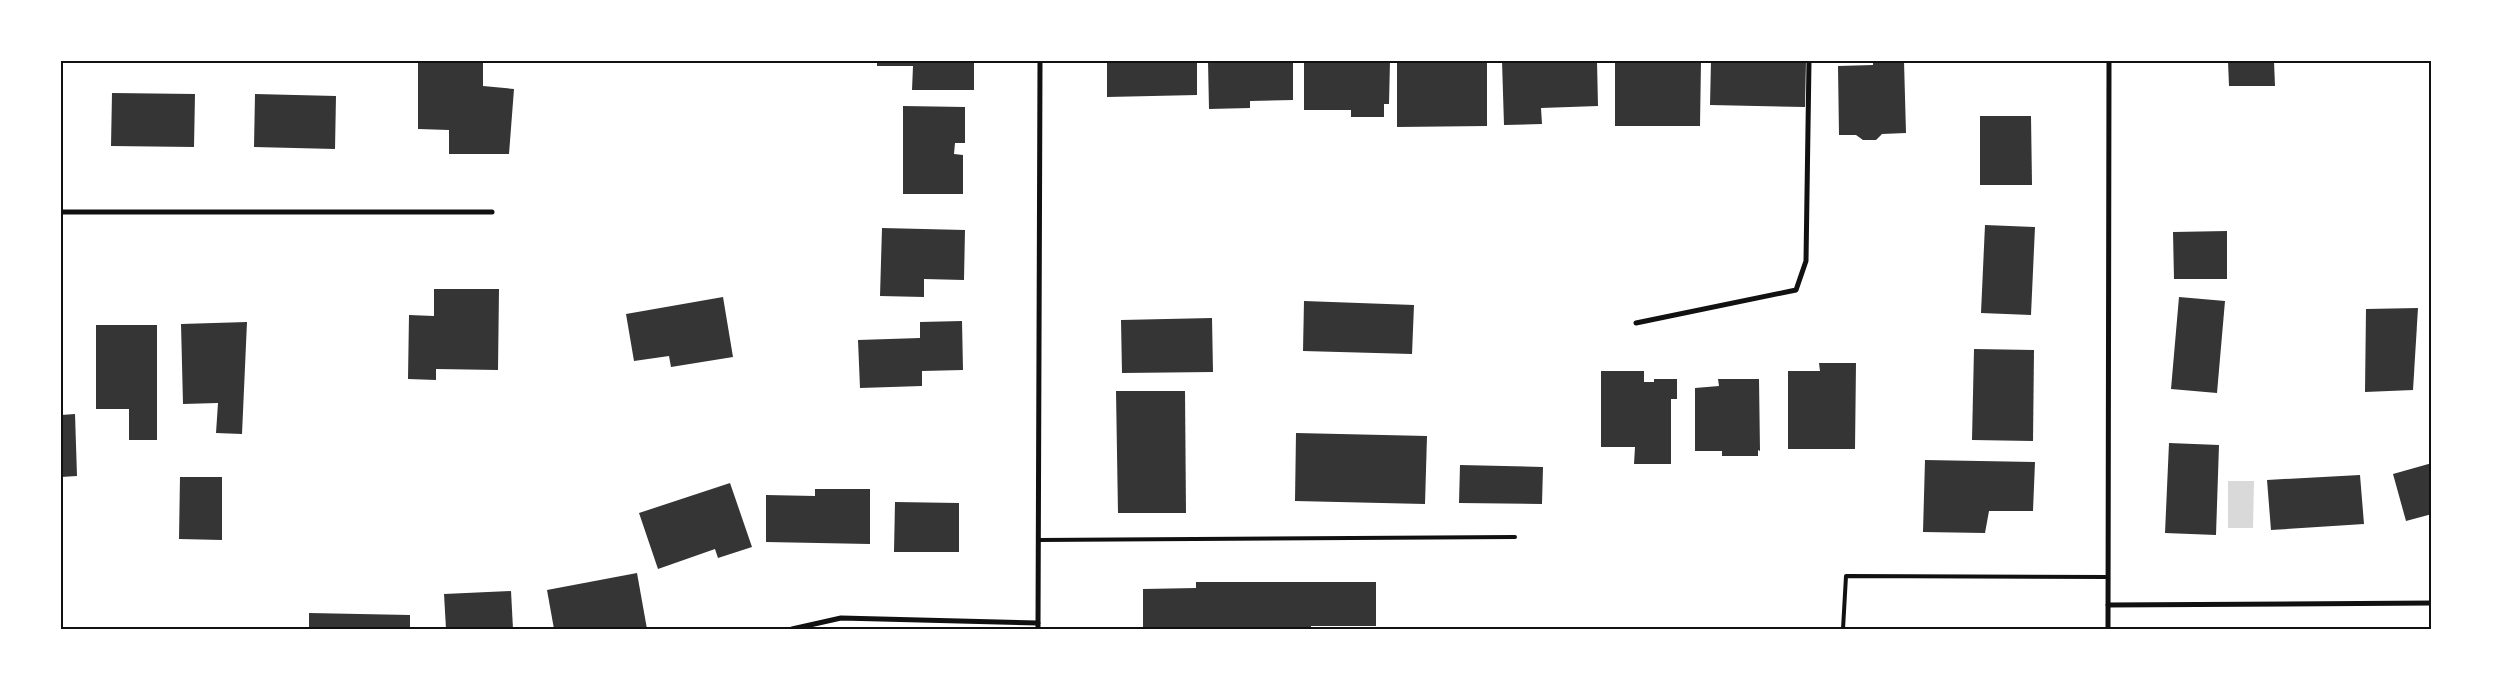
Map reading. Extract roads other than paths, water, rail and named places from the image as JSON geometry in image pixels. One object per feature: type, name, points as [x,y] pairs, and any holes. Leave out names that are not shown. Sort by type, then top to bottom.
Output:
[{"type":"street","points":[[792,629],[841,618],[1038,626],[1040,61]]},
{"type":"street","points":[[1636,323],[1796,290],[1806,261],[1809,61]]},
{"type":"street","points":[[2108,629],[2109,61]]},
{"type":"street","points":[[61,212],[492,212]]},
{"type":"street","points":[[2108,605],[2432,603]]},
{"type":"lane","points":[[1038,540],[1515,537]]},
{"type":"lane","points":[[1843,629],[1846,576],[2108,577]]}]
